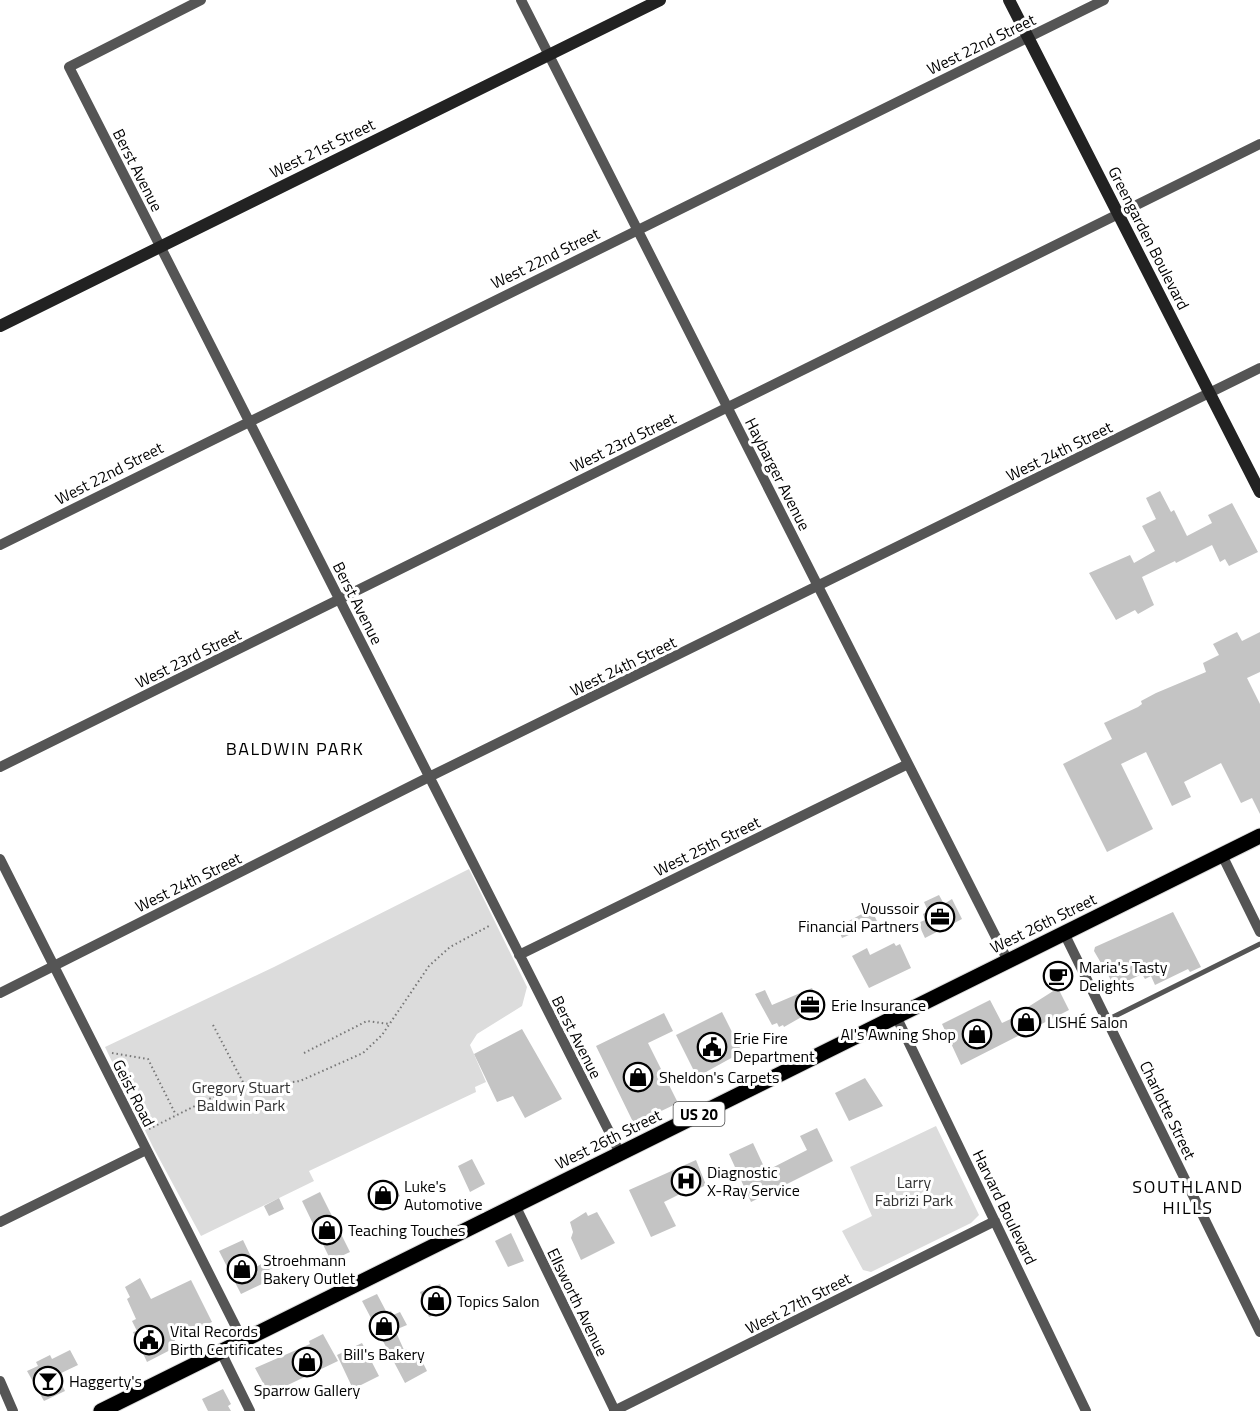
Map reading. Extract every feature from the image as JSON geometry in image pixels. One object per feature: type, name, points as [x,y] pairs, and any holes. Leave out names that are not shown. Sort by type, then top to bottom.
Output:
[{"type":"main road","name":"West 26th Street","points":[[101,1411],[1260,836]]},
{"type":"street","name":"Berst Avenue","points":[[201,0],[69,67],[339,600],[432,776],[519,955],[620,1153]]},
{"type":"street","name":"Haybarger Avenue","points":[[521,0],[1008,961]]},
{"type":"street","name":"West 21st Street","points":[[0,326],[660,0]]},
{"type":"street","name":"Greengarden Boulevard","points":[[1009,0],[1260,492]]},
{"type":"street","name":"West 22nd Street","points":[[0,545],[248,420],[1104,0]]},
{"type":"street","name":"West 23rd Street","points":[[0,767],[1260,144]]},
{"type":"street","name":"West 24th Street","points":[[0,993],[432,776],[1260,368]]},
{"type":"street","name":"West 25th Street","points":[[519,955],[908,764]]},
{"type":"street","points":[[1222,855],[1260,932]]},
{"type":"street","name":"Geist Road","points":[[0,859],[243,1341]]},
{"type":"street","name":"Charlotte Street","points":[[1064,933],[1260,1332]]},
{"type":"street","name":"Harvard Boulevard","points":[[896,1017],[1086,1411]]},
{"type":"street","points":[[0,1222],[146,1150]]},
{"type":"street","name":"Ellsworth Avenue","points":[[515,1206],[614,1411]]},
{"type":"street","name":"West 27th Street","points":[[614,1411],[995,1221]]},
{"type":"street","points":[[221,1352],[250,1411]]},
{"type":"street","points":[[0,1381],[12,1411]]},
{"type":"lane","points":[[1107,1020],[1260,944]]},
{"type":"path","points":[[138,1134],[211,1098],[246,1088],[300,1080],[349,1060],[373,1045],[429,966],[458,942],[502,920]]},
{"type":"path","points":[[304,1053],[367,1021],[390,1024]]},
{"type":"path","points":[[213,1025],[246,1088]]},
{"type":"path","points":[[96,1051],[148,1059],[176,1115]]},
{"type":"green space","name":"Gregory Stuart Baldwin Park","points":[[469,869],[527,987],[522,1006],[477,1034],[470,1045],[486,1082],[475,1087],[476,1092],[309,1171],[314,1181],[201,1236],[153,1147],[105,1047],[274,967]]},
{"type":"green space","name":"Larry Fabrizi Park","points":[[936,1126],[979,1215],[971,1223],[871,1272],[863,1270],[842,1231],[872,1216],[850,1167]]},
{"type":"building","points":[[1160,491],[1171,512],[1174,510],[1187,536],[1212,523],[1208,515],[1232,503],[1258,552],[1229,566],[1225,559],[1220,562],[1212,545],[1176,563],[1175,561],[1142,577],[1154,605],[1138,614],[1135,610],[1116,620],[1089,573],[1130,555],[1134,563],[1155,551],[1142,526],[1156,519],[1146,498]]},
{"type":"building","points":[[1237,632],[1242,641],[1260,632],[1260,672],[1247,678],[1260,704],[1260,814],[1252,798],[1241,803],[1221,763],[1184,782],[1191,797],[1172,806],[1146,752],[1121,764],[1153,829],[1107,852],[1063,764],[1112,739],[1104,723],[1138,707],[1142,704],[1141,701],[1156,693],[1206,672],[1203,663],[1219,655],[1213,644]]},
{"type":"building","points":[[939,895],[944,904],[952,899],[962,919],[925,938],[918,923],[925,920],[923,914],[928,911],[924,902]]},
{"type":"building","points":[[871,909],[877,921],[856,928],[858,931],[842,938],[839,931],[835,932],[834,929]]},
{"type":"building","points":[[1173,912],[1201,967],[1190,972],[1188,969],[1155,985],[1151,976],[1145,979],[1142,974],[1115,987],[1094,951],[1095,947]]},
{"type":"building","points":[[894,943],[896,946],[900,944],[911,968],[869,988],[852,956],[867,948],[870,955]]},
{"type":"building","points":[[812,988],[823,1012],[807,1020],[805,1015],[784,1027],[783,1025],[779,1027],[777,1023],[772,1025],[755,994],[765,990],[772,1005]]},
{"type":"building","points":[[1058,988],[1069,1010],[961,1065],[942,1024],[990,1000],[1002,1023],[1030,1010],[1028,1007]]},
{"type":"building","points":[[722,1012],[742,1052],[697,1077],[676,1035]]},
{"type":"building","points":[[664,1013],[673,1031],[648,1043],[678,1103],[634,1124],[596,1046]]},
{"type":"building","points":[[522,1029],[562,1099],[525,1118],[513,1096],[497,1102],[474,1054]]},
{"type":"building","points":[[865,1078],[883,1106],[849,1121],[835,1093]]},
{"type":"building","points":[[817,1128],[833,1161],[751,1202],[729,1154],[753,1143],[766,1171],[807,1150],[800,1136]]},
{"type":"building","points":[[472,1159],[485,1184],[470,1192],[458,1166]]},
{"type":"building","points":[[696,1160],[706,1185],[696,1190],[694,1187],[664,1202],[676,1226],[651,1237],[629,1190]]},
{"type":"building","points":[[392,1181],[400,1196],[374,1209],[367,1193]]},
{"type":"building","points":[[320,1192],[350,1252],[331,1261],[302,1201]]},
{"type":"building","points":[[279,1198],[284,1209],[269,1216],[264,1206]]},
{"type":"building","points":[[586,1212],[588,1216],[597,1212],[615,1243],[581,1260],[571,1238],[573,1232],[570,1222]]},
{"type":"building","points":[[511,1233],[524,1261],[508,1267],[495,1241]]},
{"type":"building","points":[[243,1240],[256,1267],[275,1256],[280,1263],[261,1275],[264,1283],[241,1294],[219,1251]]},
{"type":"building","points":[[140,1278],[151,1299],[191,1280],[212,1322],[174,1339],[178,1346],[147,1362],[133,1332],[137,1331],[132,1321],[136,1319],[127,1299],[130,1297],[125,1287]]},
{"type":"building","points":[[440,1284],[450,1307],[429,1317],[420,1292]]},
{"type":"building","points":[[377,1294],[387,1313],[391,1311],[393,1315],[400,1312],[407,1325],[395,1330],[404,1350],[407,1349],[409,1352],[416,1349],[427,1371],[405,1383],[362,1301]]},
{"type":"building","points":[[323,1334],[338,1361],[269,1394],[255,1368],[310,1344],[309,1341]]},
{"type":"building","points":[[362,1343],[379,1376],[353,1389],[337,1355]]},
{"type":"building","points":[[70,1350],[78,1365],[57,1375],[65,1391],[44,1401],[27,1371],[38,1366],[36,1362],[50,1355],[52,1359]]},
{"type":"building","points":[[223,1389],[231,1404],[228,1406],[231,1411],[208,1411],[202,1399]]},
{"type":"place","name":"Voussoir Financial Partners","points":[[940,917]]},
{"type":"place","name":"Maria's Tasty Delights","points":[[1058,976]]},
{"type":"place","name":"Erie Insurance","points":[[810,1005]]},
{"type":"place","name":"LISHÉ Salon","points":[[1026,1022]]},
{"type":"place","name":"Al's Awning Shop","points":[[977,1034]]},
{"type":"place","name":"Erie Fire Department","points":[[712,1047]]},
{"type":"place","name":"Sheldon's Carpets","points":[[638,1077]]},
{"type":"place","name":"Diagnostic X-Ray Service","points":[[686,1181]]},
{"type":"place","name":"Luke's Automotive","points":[[383,1195]]},
{"type":"place","name":"Teaching Touches","points":[[327,1230]]},
{"type":"place","name":"Stroehmann Bakery Outlet","points":[[242,1269]]},
{"type":"place","name":"Topics Salon","points":[[436,1301]]},
{"type":"place","name":"Bill's Bakery","points":[[384,1326]]},
{"type":"place","name":"Vital Records Birth Certificates","points":[[149,1340]]},
{"type":"place","name":"Sparrow Gallery","points":[[307,1362]]},
{"type":"place","name":"Haggerty's","points":[[48,1381]]},
{"type":"district","name":"BALDWIN PARK","points":[[295,748]]},
{"type":"district","name":"SOUTHLAND HILLS","points":[[1188,1196]]}]
